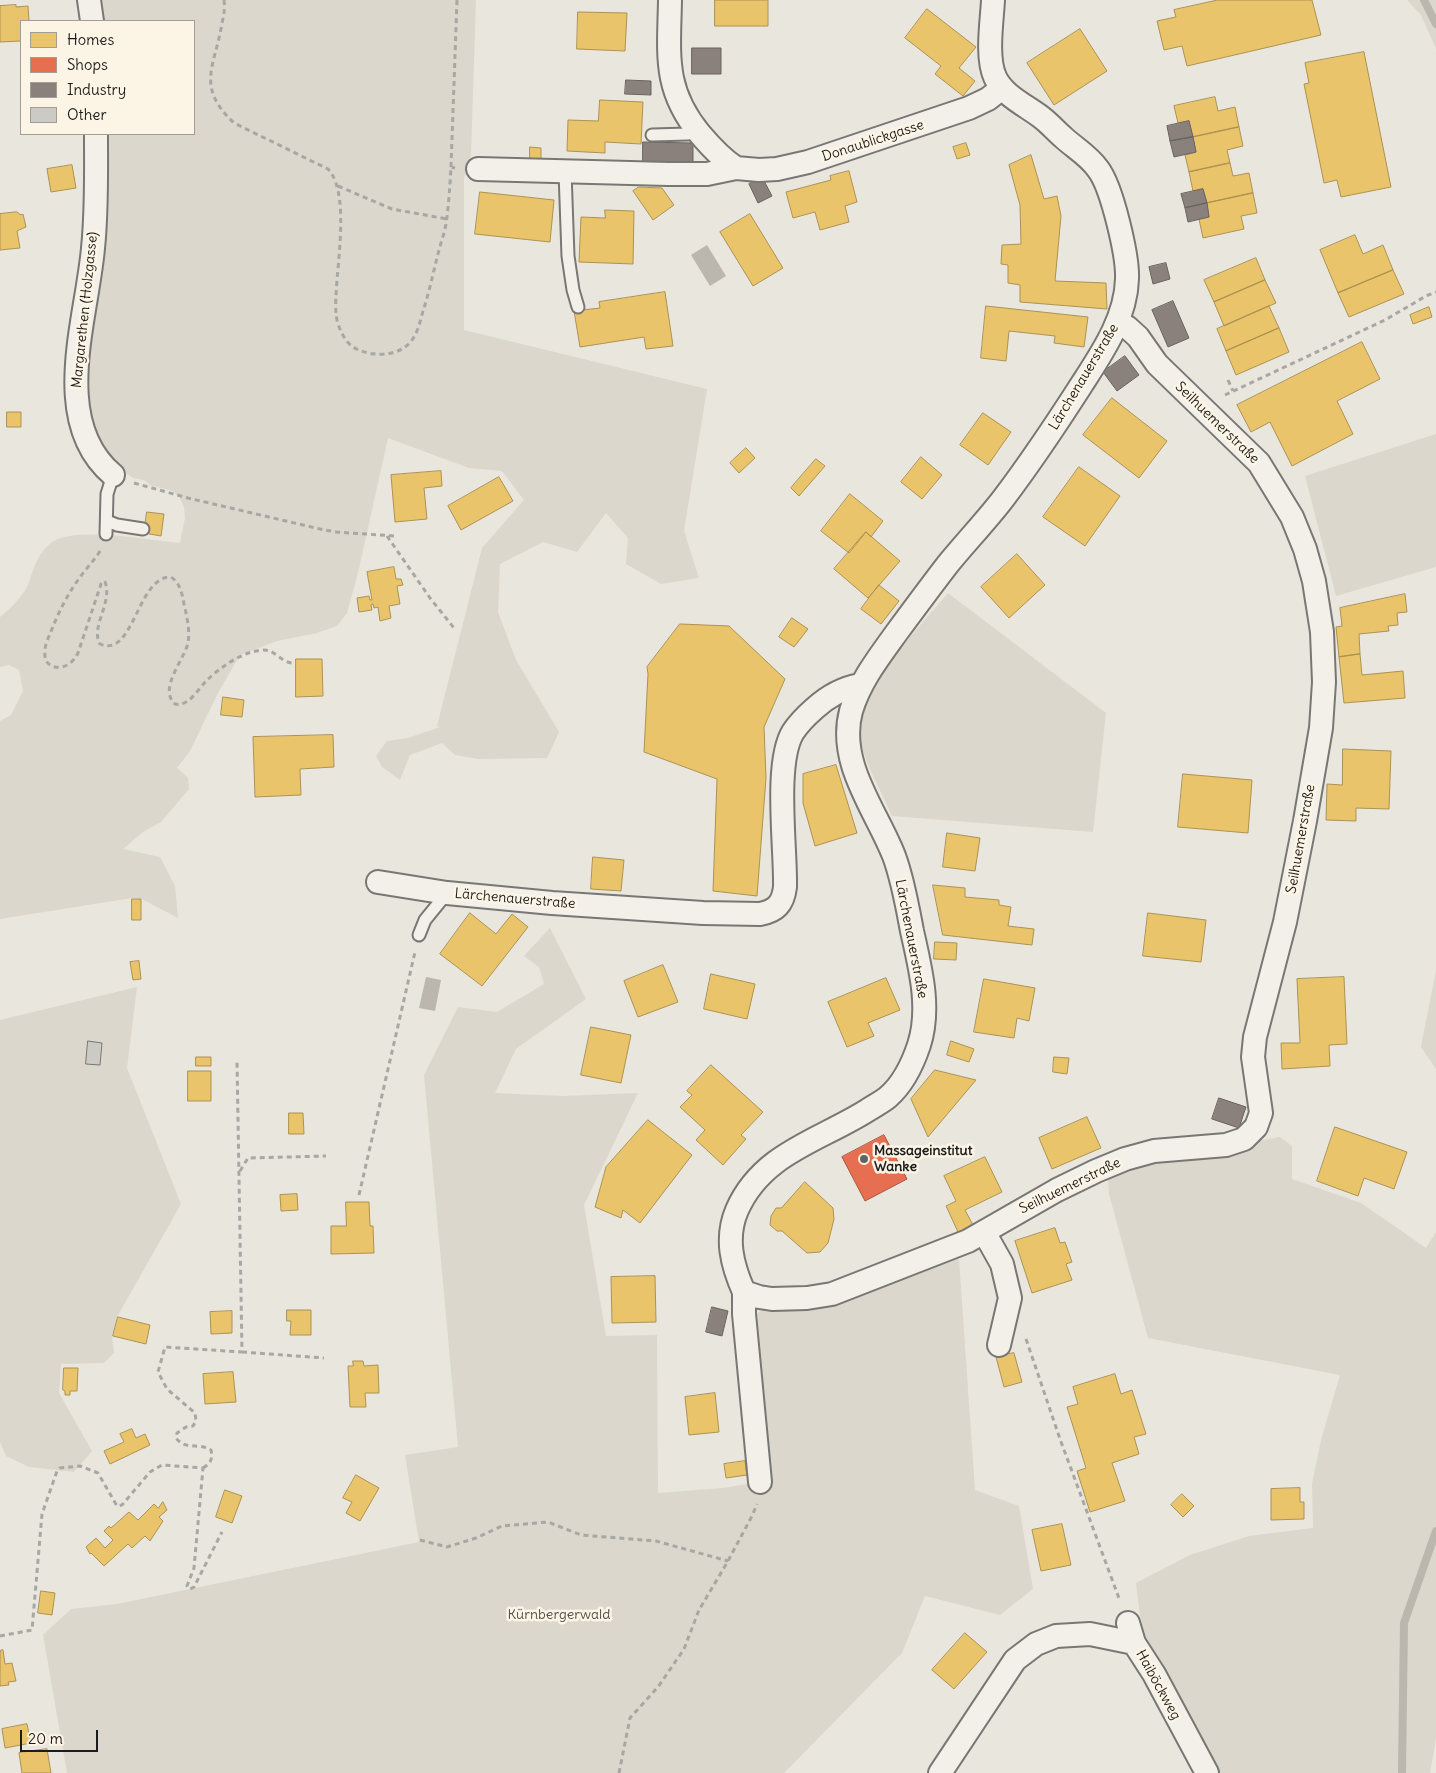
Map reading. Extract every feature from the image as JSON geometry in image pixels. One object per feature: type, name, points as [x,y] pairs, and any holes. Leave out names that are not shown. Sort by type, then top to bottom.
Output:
[{"type":"street","points":[[89,0],[92,20]]},
{"type":"street","points":[[670,0],[671,79],[679,104],[696,129],[713,149],[736,168]]},
{"type":"street","name":"Lärchenauerstraße","points":[[744,1292],[732,1259],[730,1239],[732,1222],[742,1198],[764,1169],[789,1152],[858,1116],[888,1096],[908,1072],[920,1042],[925,1013],[922,979],[906,896],[895,858],[857,777],[850,755],[848,729],[851,712],[860,685],[943,571],[1002,500],[1040,448],[1093,368],[1118,322],[1127,288],[1127,262],[1106,183],[1100,171],[1040,116],[1002,88],[994,75],[990,56],[993,0]]},
{"type":"street","name":"Donaublickgasse","points":[[478,169],[707,174],[736,168],[777,169],[808,162],[969,108],[988,99],[1002,88]]},
{"type":"street","name":"Margarethen (Holzgasse)","points":[[96,135],[93,247],[77,360],[75,390],[78,411],[87,439],[97,458],[113,475]]},
{"type":"street","name":"Seilhuemerstraße","points":[[744,1292],[772,1299],[807,1298],[832,1294],[949,1249],[984,1232],[1057,1190],[1125,1159],[1154,1152],[1226,1145],[1244,1139],[1256,1128],[1261,1113],[1253,1056],[1255,1037],[1285,922],[1321,728],[1324,682],[1322,632],[1314,581],[1292,517],[1260,463],[1157,364],[1138,337],[1118,322]]},
{"type":"street","name":"Lärchenauerstraße","points":[[378,882],[448,893],[703,913],[760,914],[775,910],[780,905],[785,892],[784,761],[792,733],[802,720],[821,703],[837,693],[860,685]]},
{"type":"street","points":[[984,1232],[1002,1264],[1009,1291],[1009,1308],[999,1345]]},
{"type":"street","points":[[744,1292],[744,1314],[760,1482]]},
{"type":"street","name":"Haiböckweg","points":[[940,1773],[1015,1660],[1036,1644],[1056,1636],[1131,1633],[1207,1773]]},
{"type":"lane","points":[[652,135],[688,134],[696,129]]},
{"type":"lane","points":[[565,172],[568,256],[573,290],[578,307]]},
{"type":"lane","points":[[106,534],[107,494],[113,475]]},
{"type":"lane","points":[[107,521],[117,525],[143,529]]},
{"type":"lane","points":[[419,935],[425,920],[448,893]]},
{"type":"path","points":[[224,0],[225,7],[220,40],[210,74],[212,90],[223,112],[234,123],[328,170],[335,176],[338,186],[340,233],[336,315],[341,332],[351,345],[365,353],[380,355],[405,347],[414,337],[429,294],[447,219],[451,168],[457,0]]},
{"type":"path","points":[[451,168],[478,169]]},
{"type":"path","points":[[338,186],[392,210],[447,219]]},
{"type":"path","points":[[1202,407],[1385,320],[1436,292]]},
{"type":"path","points":[[1228,380],[1233,391]]},
{"type":"path","points":[[113,475],[126,481],[188,498],[320,529],[395,536]]},
{"type":"path","points":[[106,534],[99,553],[61,608],[45,649],[46,662],[50,666],[56,668],[68,665],[78,653],[103,581],[107,585],[107,598],[97,636],[100,644],[108,647],[114,645],[125,636],[149,592],[164,577],[171,577],[179,584],[184,600],[189,632],[185,651],[168,689],[170,698],[175,704],[182,704],[220,670],[243,656],[269,651],[286,662],[292,663]]},
{"type":"path","points":[[387,536],[430,598],[454,628]]},
{"type":"path","points":[[359,1195],[419,935]]},
{"type":"path","points":[[237,1062],[242,1352]]},
{"type":"path","points":[[240,1171],[248,1158],[326,1156]]},
{"type":"path","points":[[1009,1308],[1020,1321],[1060,1440],[1131,1633]]},
{"type":"path","points":[[0,1636],[32,1630],[42,1514],[57,1471],[60,1468],[80,1466],[98,1473],[117,1506],[122,1505],[150,1472],[162,1465],[203,1468],[210,1464],[213,1458],[211,1450],[204,1446],[180,1444],[176,1438],[177,1433],[186,1427],[193,1426],[196,1421],[195,1414],[167,1389],[158,1372],[165,1347],[324,1358]]},
{"type":"path","points":[[203,1468],[194,1568],[187,1586],[190,1589],[194,1588],[222,1532]]},
{"type":"path","points":[[619,1773],[630,1718],[658,1687],[684,1649],[699,1610],[752,1516],[757,1504],[760,1482]]},
{"type":"path","points":[[420,1540],[447,1547],[476,1538],[502,1526],[548,1522],[580,1535],[656,1540],[728,1561]]},
{"type":"green space","points":[[101,0],[476,0],[471,154],[464,178],[464,330],[707,389],[684,531],[699,578],[661,584],[626,564],[628,538],[606,513],[577,552],[543,542],[500,564],[498,612],[516,660],[559,732],[547,758],[478,759],[455,755],[442,743],[410,755],[400,780],[382,767],[376,756],[387,741],[408,738],[440,727],[437,726],[482,548],[524,500],[502,471],[469,468],[388,438],[358,573],[347,613],[337,626],[317,633],[277,641],[240,655],[218,693],[190,751],[177,768],[188,778],[189,789],[161,822],[143,832],[123,849],[160,857],[175,886],[178,918],[140,898],[132,898],[0,919],[0,721],[11,715],[23,691],[19,670],[9,665],[0,667],[0,617],[23,593],[39,557],[47,546],[55,540],[70,536],[100,535],[180,543],[185,518],[184,507],[180,498],[173,491],[133,478],[111,463],[81,402],[105,135],[195,135],[195,20],[103,20]]},
{"type":"green space","points":[[1407,0],[1436,0],[1436,49],[1421,15]]},
{"type":"green space","points":[[1436,434],[1436,567],[1336,596],[1305,476]]},
{"type":"green space","points":[[948,593],[1106,713],[1093,832],[892,816],[863,751],[859,736],[860,721],[876,676]]},
{"type":"green space","name":"Kürnbergerwald","points":[[550,928],[586,999],[516,1049],[495,1093],[564,1096],[638,1093],[584,1205],[606,1336],[657,1335],[658,1493],[723,1488],[772,1480],[755,1322],[756,1314],[762,1310],[769,1309],[827,1305],[959,1259],[975,1490],[1019,1506],[1033,1589],[1000,1615],[925,1596],[902,1653],[784,1773],[67,1773],[43,1635],[71,1609],[117,1604],[419,1542],[405,1455],[458,1447],[424,1075],[458,1007],[497,1012],[544,984],[539,967],[524,956]]},
{"type":"green space","points":[[1436,970],[1436,1069],[1421,1047]]},
{"type":"green space","points":[[137,987],[127,1068],[181,1204],[117,1317],[112,1336],[114,1353],[104,1363],[61,1364],[59,1393],[92,1451],[74,1472],[29,1467],[6,1456],[0,1442],[0,1020]]},
{"type":"green space","points":[[1280,1137],[1292,1146],[1292,1179],[1361,1203],[1426,1248],[1436,1232],[1436,1738],[1430,1773],[1213,1773],[1143,1641],[1136,1583],[1190,1555],[1249,1536],[1313,1528],[1312,1484],[1321,1440],[1340,1375],[1148,1338],[1109,1194],[1108,1175],[1122,1166]]},
{"type":"shaded area","points":[[707,245],[726,276],[710,286],[691,255]]},
{"type":"shaded area","points":[[426,977],[441,980],[435,1011],[419,1008]]},
{"type":"building: Homes","points":[[715,0],[768,0],[768,26],[715,26]]},
{"type":"building: Homes","points":[[1218,0],[1312,0],[1321,35],[1187,66],[1182,46],[1164,50],[1157,21],[1176,17],[1174,10]]},
{"type":"building: Homes","points":[[0,6],[28,6],[29,20],[20,20],[20,41],[0,42]]},
{"type":"building: Homes","points":[[927,9],[976,47],[959,68],[975,81],[963,96],[935,74],[941,66],[905,38]]},
{"type":"building: Homes","points":[[578,12],[627,13],[625,51],[577,49]]},
{"type":"building: Homes","points":[[1080,29],[1107,71],[1054,105],[1027,63]]},
{"type":"building: Homes","points":[[1364,52],[1391,187],[1341,197],[1337,180],[1324,183],[1304,84],[1309,83],[1305,63]]},
{"type":"building: Homes","points":[[1215,97],[1218,111],[1235,107],[1239,127],[1193,137],[1189,121],[1178,123],[1174,106]]},
{"type":"building: Homes","points":[[600,100],[643,102],[641,144],[605,142],[605,153],[567,151],[568,120],[598,121]]},
{"type":"building: Homes","points":[[1239,127],[1243,146],[1227,150],[1230,163],[1189,172],[1185,155],[1196,152],[1193,137]]},
{"type":"building: Homes","points":[[966,143],[970,155],[957,159],[953,147]]},
{"type":"building: Homes","points":[[530,147],[541,148],[541,161],[530,161]]},
{"type":"building: Homes","points":[[1031,155],[1044,199],[1057,196],[1061,216],[1055,281],[1106,283],[1107,309],[1020,302],[1020,285],[1008,283],[1008,265],[1001,264],[1002,245],[1021,244],[1020,205],[1009,165]]},
{"type":"building: Homes","points":[[1230,163],[1233,176],[1249,173],[1253,193],[1207,203],[1203,189],[1193,191],[1189,172]]},
{"type":"building: Homes","points":[[72,165],[76,188],[51,192],[47,169]]},
{"type":"building: Homes","points":[[849,171],[857,202],[845,206],[849,222],[820,230],[815,212],[793,218],[786,192],[831,180],[830,176]]},
{"type":"building: Homes","points":[[639,187],[662,188],[674,205],[653,220],[633,191]]},
{"type":"building: Homes","points":[[480,192],[554,200],[550,242],[475,234]]},
{"type":"building: Homes","points":[[1253,193],[1257,213],[1241,216],[1244,229],[1203,238],[1199,219],[1209,217],[1207,203]]},
{"type":"building: Homes","points":[[605,210],[634,211],[633,264],[579,262],[581,217],[605,218]]},
{"type":"building: Homes","points":[[17,212],[21,215],[23,214],[26,227],[17,231],[20,248],[0,250],[0,214]]},
{"type":"building: Homes","points":[[750,214],[783,268],[753,286],[720,232]]},
{"type":"building: Homes","points":[[1355,235],[1363,254],[1383,245],[1393,270],[1338,293],[1320,250]]},
{"type":"building: Homes","points":[[1256,258],[1265,280],[1214,302],[1204,280]]},
{"type":"building: Homes","points":[[1393,270],[1404,294],[1349,317],[1338,293]]},
{"type":"building: Homes","points":[[1265,280],[1276,303],[1224,326],[1214,302]]},
{"type":"building: Homes","points":[[665,292],[673,346],[646,349],[644,337],[580,347],[574,311],[600,308],[599,302]]},
{"type":"building: Homes","points":[[986,306],[1088,317],[1084,347],[1054,343],[1055,336],[1009,331],[1006,361],[981,358]]},
{"type":"building: Homes","points":[[1269,306],[1279,328],[1226,351],[1217,329]]},
{"type":"building: Homes","points":[[1429,307],[1432,317],[1413,324],[1410,315]]},
{"type":"building: Homes","points":[[1279,328],[1289,352],[1236,375],[1226,351]]},
{"type":"building: Homes","points":[[1362,342],[1380,379],[1337,401],[1353,434],[1292,466],[1270,422],[1251,432],[1237,405]]},
{"type":"building: Homes","points":[[1112,398],[1167,441],[1139,478],[1083,435]]},
{"type":"building: Homes","points":[[7,412],[21,412],[21,427],[7,427]]},
{"type":"building: Homes","points":[[983,413],[1011,432],[988,465],[960,445]]},
{"type":"building: Homes","points":[[746,448],[755,458],[739,473],[730,463]]},
{"type":"building: Homes","points":[[921,457],[942,475],[922,499],[901,482]]},
{"type":"building: Homes","points":[[816,459],[825,466],[799,496],[791,488]]},
{"type":"building: Homes","points":[[1079,467],[1120,496],[1085,546],[1043,517]]},
{"type":"building: Homes","points":[[441,471],[442,486],[424,488],[427,519],[395,522],[391,475]]},
{"type":"building: Homes","points":[[499,477],[513,501],[461,530],[448,506]]},
{"type":"building: Homes","points":[[850,494],[883,521],[871,537],[866,532],[849,553],[821,531]]},
{"type":"building: Homes","points":[[147,512],[164,514],[161,536],[144,533]]},
{"type":"building: Homes","points":[[866,532],[900,561],[868,598],[834,569]]},
{"type":"building: Homes","points":[[1017,554],[1045,585],[1009,618],[981,587]]},
{"type":"building: Homes","points":[[394,567],[396,579],[401,579],[403,585],[397,586],[400,604],[389,606],[391,618],[380,621],[378,607],[374,608],[373,604],[371,605],[372,610],[359,612],[357,598],[369,596],[370,600],[372,600],[367,572]]},
{"type":"building: Homes","points":[[879,585],[899,601],[881,624],[861,609]]},
{"type":"building: Homes","points":[[1405,594],[1407,612],[1397,613],[1398,625],[1388,626],[1389,631],[1359,634],[1360,654],[1339,657],[1336,627],[1342,626],[1340,608]]},
{"type":"building: Homes","points":[[792,618],[808,629],[794,647],[779,637]]},
{"type":"building: Homes","points":[[680,624],[729,626],[785,679],[764,727],[766,778],[757,896],[713,891],[717,779],[644,752],[647,667]]},
{"type":"building: Homes","points":[[1360,654],[1362,675],[1403,671],[1405,698],[1344,703],[1339,657]]},
{"type":"building: Homes","points":[[296,659],[322,659],[323,696],[296,697]]},
{"type":"building: Homes","points":[[223,697],[244,700],[242,717],[221,715]]},
{"type":"building: Homes","points":[[333,735],[334,767],[300,769],[301,795],[255,797],[253,737]]},
{"type":"building: Homes","points":[[1343,749],[1391,751],[1389,809],[1356,808],[1356,821],[1326,820],[1327,784],[1342,785]]},
{"type":"building: Homes","points":[[836,765],[857,833],[815,846],[803,803],[803,774]]},
{"type":"building: Homes","points":[[1183,774],[1252,780],[1248,833],[1178,827]]},
{"type":"building: Homes","points":[[947,833],[980,838],[975,871],[943,867]]},
{"type":"building: Homes","points":[[593,857],[624,860],[621,891],[591,889]]},
{"type":"building: Homes","points":[[933,885],[965,888],[965,897],[999,900],[999,905],[1011,907],[1008,926],[1034,929],[1032,945],[943,935]]},
{"type":"building: Homes","points":[[132,899],[141,899],[141,920],[132,920]]},
{"type":"building: Homes","points":[[470,913],[496,934],[512,914],[528,927],[482,986],[440,954]]},
{"type":"building: Homes","points":[[1148,913],[1206,920],[1201,962],[1143,956]]},
{"type":"building: Homes","points":[[935,942],[957,943],[956,960],[934,959]]},
{"type":"building: Homes","points":[[139,961],[141,979],[133,980],[130,962]]},
{"type":"building: Homes","points":[[663,965],[678,1002],[638,1017],[624,981]]},
{"type":"building: Homes","points":[[711,974],[755,984],[747,1019],[704,1009]]},
{"type":"building: Homes","points":[[1344,977],[1347,1044],[1329,1045],[1330,1066],[1282,1069],[1281,1043],[1300,1043],[1297,979]]},
{"type":"building: Homes","points":[[886,978],[900,1010],[868,1023],[874,1036],[847,1047],[828,1002]]},
{"type":"building: Homes","points":[[984,979],[1035,988],[1029,1021],[1017,1018],[1014,1038],[974,1032]]},
{"type":"building: Homes","points":[[591,1027],[631,1035],[621,1083],[581,1075]]},
{"type":"building: Homes","points":[[951,1041],[974,1049],[969,1062],[947,1055]]},
{"type":"building: Homes","points":[[196,1057],[211,1057],[211,1066],[196,1066]]},
{"type":"building: Homes","points":[[1054,1057],[1069,1058],[1067,1074],[1053,1072]]},
{"type":"building: Homes","points":[[711,1065],[763,1112],[741,1135],[746,1139],[723,1165],[696,1140],[705,1130],[680,1107],[692,1095],[687,1091]]},
{"type":"building: Homes","points":[[935,1070],[976,1080],[928,1137],[911,1099]]},
{"type":"building: Homes","points":[[188,1071],[211,1071],[211,1101],[188,1101]]},
{"type":"building: Homes","points":[[289,1113],[303,1113],[304,1134],[289,1134]]},
{"type":"building: Homes","points":[[1087,1117],[1101,1148],[1052,1169],[1039,1138]]},
{"type":"building: Homes","points":[[648,1120],[692,1155],[640,1223],[623,1210],[621,1218],[595,1207],[606,1167]]},
{"type":"building: Homes","points":[[1335,1127],[1407,1152],[1394,1189],[1364,1178],[1358,1196],[1317,1181]]},
{"type":"building: Homes","points":[[985,1157],[1002,1192],[965,1210],[974,1227],[959,1234],[946,1206],[956,1201],[944,1176]]},
{"type":"building: Homes","points":[[805,1182],[833,1208],[834,1219],[828,1243],[820,1252],[807,1253],[782,1231],[777,1231],[770,1225],[771,1216],[776,1208],[781,1208]]},
{"type":"building: Homes","points":[[297,1194],[298,1210],[281,1211],[280,1195]]},
{"type":"building: Homes","points":[[346,1202],[369,1202],[370,1226],[373,1226],[374,1253],[331,1254],[331,1226],[346,1226]]},
{"type":"building: Homes","points":[[1055,1228],[1060,1243],[1065,1242],[1072,1262],[1066,1264],[1072,1280],[1032,1293],[1015,1241]]},
{"type":"building: Homes","points":[[655,1276],[656,1322],[612,1323],[611,1277]]},
{"type":"building: Homes","points":[[287,1310],[311,1310],[311,1335],[290,1335],[291,1321],[287,1321]]},
{"type":"building: Homes","points":[[232,1311],[232,1333],[211,1334],[210,1312]]},
{"type":"building: Homes","points":[[118,1317],[150,1325],[146,1344],[113,1336]]},
{"type":"building: Homes","points":[[1014,1353],[1022,1382],[1004,1387],[996,1357]]},
{"type":"building: Homes","points":[[353,1361],[363,1361],[364,1366],[378,1365],[379,1393],[365,1393],[366,1407],[350,1407],[348,1366],[353,1366]]},
{"type":"building: Homes","points":[[64,1368],[78,1368],[77,1391],[70,1391],[70,1395],[65,1395],[63,1390]]},
{"type":"building: Homes","points":[[233,1372],[236,1402],[205,1404],[203,1374]]},
{"type":"building: Homes","points":[[1115,1374],[1121,1394],[1132,1390],[1146,1434],[1134,1437],[1139,1454],[1112,1463],[1125,1501],[1090,1512],[1077,1471],[1086,1468],[1067,1407],[1078,1404],[1073,1387]]},
{"type":"building: Homes","points":[[715,1393],[719,1432],[689,1435],[685,1397]]},
{"type":"building: Homes","points":[[132,1429],[136,1438],[145,1434],[150,1445],[110,1464],[104,1451],[124,1442],[120,1434]]},
{"type":"building: Homes","points":[[745,1461],[747,1475],[726,1478],[724,1464]]},
{"type":"building: Homes","points":[[356,1475],[379,1488],[360,1521],[346,1513],[352,1502],[343,1498]]},
{"type":"building: Homes","points":[[1300,1488],[1300,1502],[1304,1502],[1304,1519],[1271,1520],[1271,1489]]},
{"type":"building: Homes","points":[[225,1490],[242,1496],[232,1523],[216,1517]]},
{"type":"building: Homes","points":[[1182,1494],[1194,1506],[1183,1517],[1171,1505]]},
{"type":"building: Homes","points":[[163,1502],[167,1510],[159,1517],[163,1521],[150,1541],[145,1536],[132,1548],[128,1544],[104,1566],[90,1554],[86,1547],[96,1538],[105,1548],[113,1540],[104,1531],[109,1526],[111,1528],[129,1512],[138,1520],[154,1504],[158,1508]]},
{"type":"building: Homes","points":[[1062,1524],[1071,1565],[1041,1571],[1032,1530]]},
{"type":"building: Homes","points":[[41,1591],[55,1593],[52,1615],[38,1613]]},
{"type":"building: Homes","points":[[965,1633],[987,1652],[954,1689],[932,1670]]},
{"type":"building: Homes","points":[[3,1650],[5,1664],[12,1663],[16,1681],[8,1682],[9,1685],[0,1686],[0,1651]]},
{"type":"building: Homes","points":[[27,1724],[31,1743],[5,1748],[2,1729]]},
{"type":"building: Homes","points":[[47,1749],[51,1773],[22,1773],[19,1753]]},
{"type":"building: Shops","points":[[884,1135],[907,1179],[865,1201],[842,1157]]},
{"type":"building: Industry","points":[[692,48],[721,48],[721,74],[692,74]]},
{"type":"building: Industry","points":[[626,80],[651,81],[651,95],[625,94]]},
{"type":"building: Industry","points":[[1189,121],[1193,137],[1170,141],[1167,126]]},
{"type":"building: Industry","points":[[1193,137],[1196,152],[1174,157],[1170,141]]},
{"type":"building: Industry","points":[[643,142],[693,143],[693,164],[643,163]]},
{"type":"building: Industry","points":[[762,177],[772,196],[758,203],[749,184]]},
{"type":"building: Industry","points":[[1203,189],[1207,203],[1185,208],[1181,194]]},
{"type":"building: Industry","points":[[1207,203],[1209,217],[1188,222],[1185,208]]},
{"type":"building: Industry","points":[[1166,263],[1170,279],[1153,284],[1149,267]]},
{"type":"building: Industry","points":[[1173,301],[1189,338],[1168,347],[1152,310]]},
{"type":"building: Industry","points":[[1125,356],[1139,375],[1117,391],[1103,372]]},
{"type":"building: Industry","points":[[1219,1098],[1246,1107],[1239,1128],[1212,1119]]},
{"type":"building: Industry","points":[[712,1307],[728,1311],[722,1336],[706,1332]]},
{"type":"building: Other","points":[[88,1041],[102,1043],[100,1065],[86,1064]]},
{"type":"waterway","points":[[1424,0],[1436,24]]},
{"type":"waterway","points":[[1402,1773],[1404,1623],[1436,1531]]},
{"type":"place","name":"Massageinstitut Wanke","points":[[864,1159]]}]
